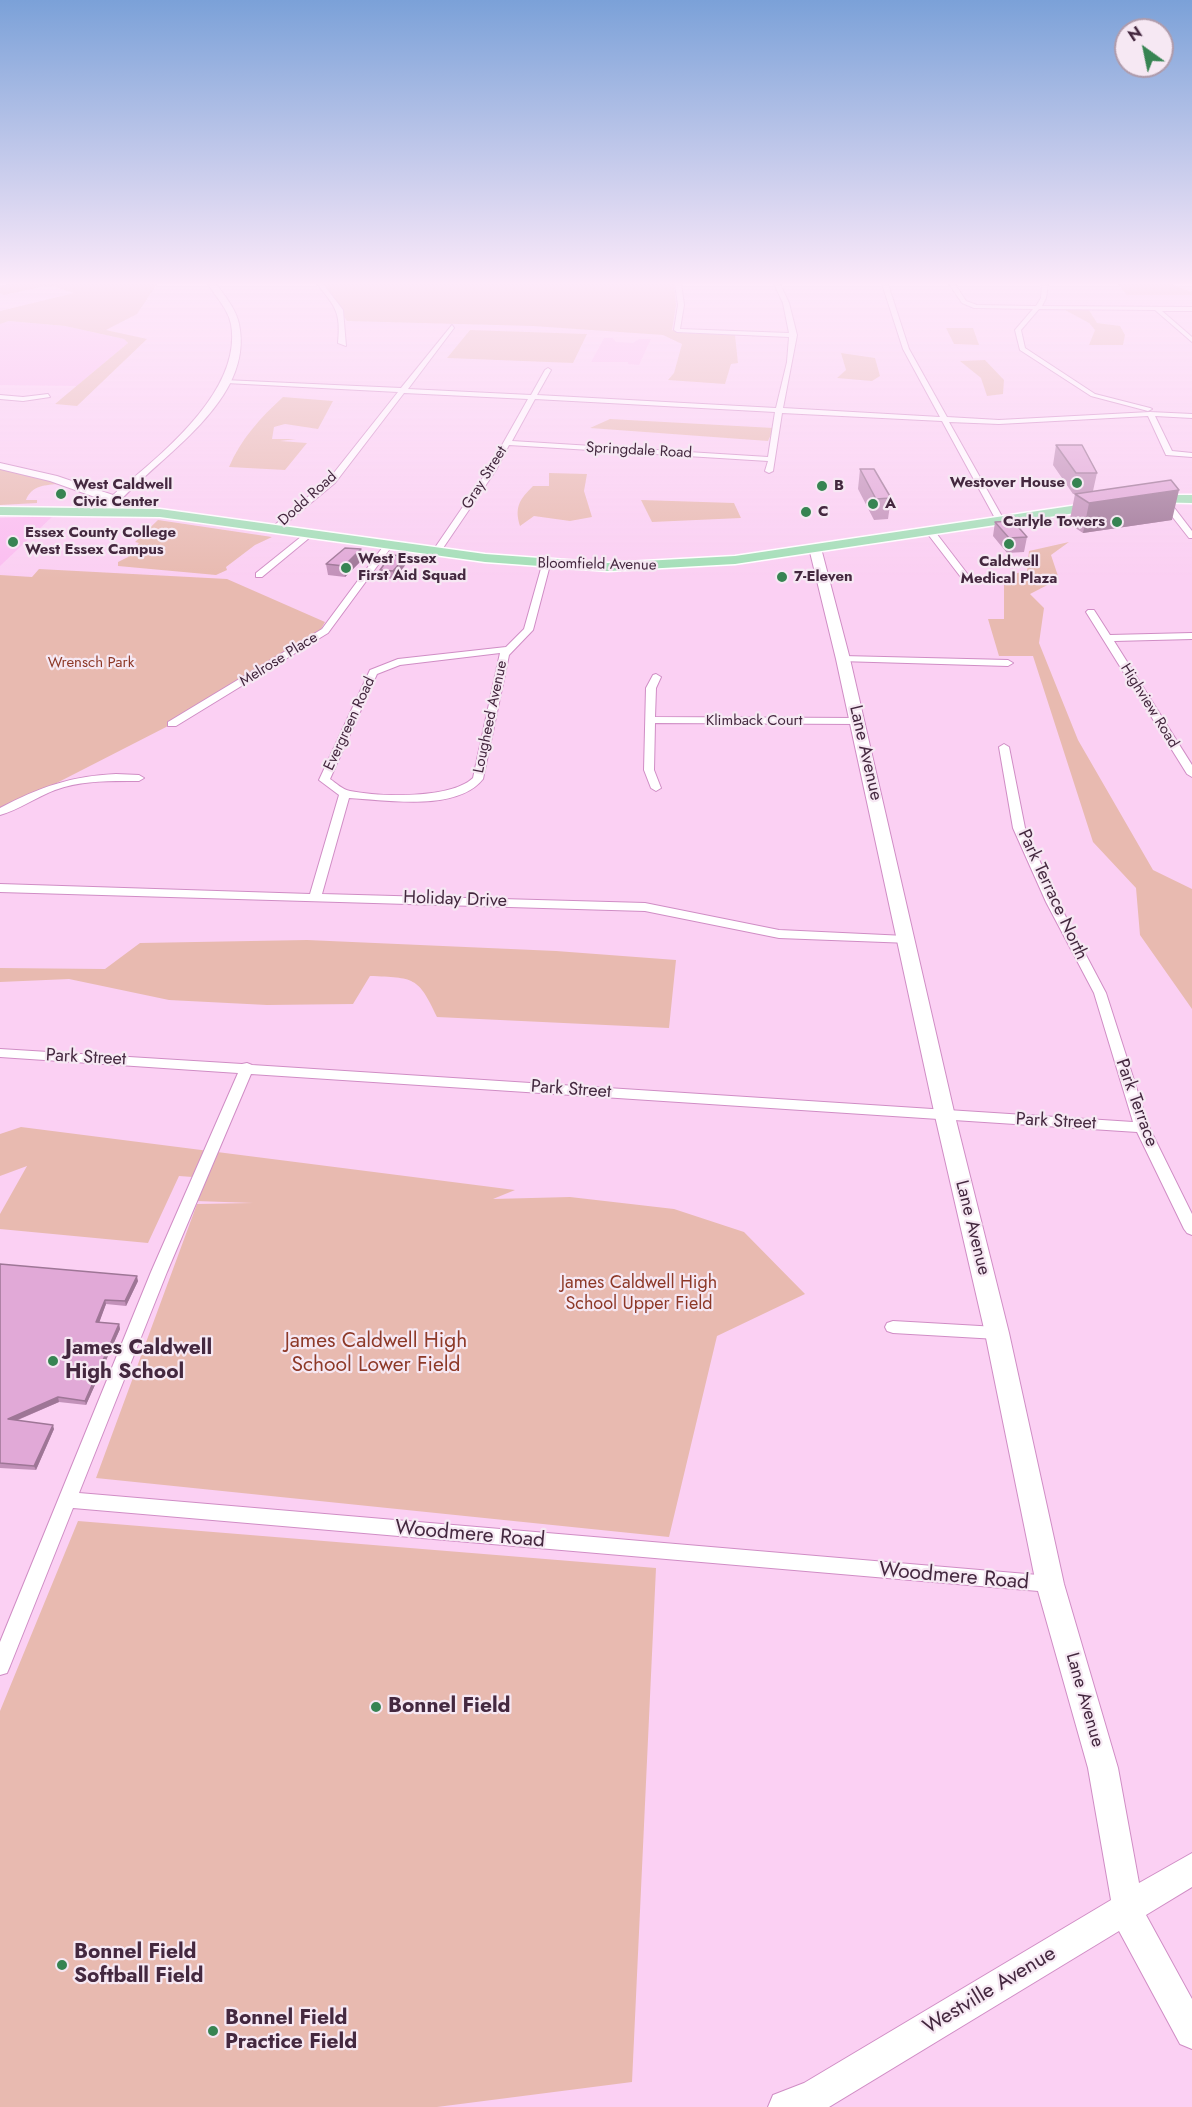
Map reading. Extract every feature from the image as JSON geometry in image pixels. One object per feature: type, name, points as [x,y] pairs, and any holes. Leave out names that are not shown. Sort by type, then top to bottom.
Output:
[{"type":"main road","points":[[1135,500],[1192,499]]},
{"type":"main road","name":"Bloomfield Avenue","points":[[0,511],[102,510],[172,514],[436,552],[546,565],[608,567],[681,565],[815,548],[1111,504]]},
{"type":"street","points":[[102,510],[201,415],[215,400],[225,382]]},
{"type":"street","points":[[252,382],[943,419],[1029,421],[1150,414],[1192,416]]},
{"type":"street","name":"Dodd Road","points":[[274,529],[332,481],[410,382]]},
{"type":"street","name":"Gray Street","points":[[436,552],[492,470],[540,382]]},
{"type":"street","points":[[769,471],[786,382]]},
{"type":"street","points":[[924,382],[1000,520]]},
{"type":"street","points":[[1072,382],[1093,395],[1173,415]]},
{"type":"street","points":[[0,397],[22,399],[48,396]]},
{"type":"street","points":[[1150,414],[1169,453],[1192,455]]},
{"type":"street","name":"Springdale Road","points":[[507,443],[772,459]]},
{"type":"street","points":[[0,466],[61,480],[115,500]]},
{"type":"street","points":[[1163,499],[1192,536]]},
{"type":"street","points":[[930,531],[966,578]]},
{"type":"street","points":[[259,575],[310,534]]},
{"type":"street","name":"Melrose Place","points":[[172,724],[325,631],[388,546]]},
{"type":"street","name":"Lane Avenue","points":[[815,548],[843,659],[945,1116],[997,1333],[1050,1584],[1103,1768],[1128,1906],[1136,1932],[1192,2032]]},
{"type":"street","name":"Lougheed Avenue","points":[[345,794],[448,796],[474,786],[478,779],[502,662],[509,649],[528,630],[546,565]]},
{"type":"street","name":"Highview Road","points":[[1091,612],[1192,774]]},
{"type":"street","name":"Highview Road","points":[[1106,638],[1192,636]]},
{"type":"street","name":"Evergreen Road","points":[[315,896],[345,794],[324,780],[373,672],[398,662],[509,649]]},
{"type":"street","points":[[843,659],[1008,663]]},
{"type":"street","points":[[656,677],[651,688],[649,770],[656,788]]},
{"type":"street","name":"Klimback Court","points":[[651,720],[857,721]]},
{"type":"street","name":"Park Terrace North","points":[[1004,747],[1019,828],[1052,902],[1089,972]]},
{"type":"street","points":[[0,812],[44,789],[71,780],[90,777],[139,778]]},
{"type":"street","name":"Holiday Drive","points":[[0,888],[645,907],[779,934],[906,940]]},
{"type":"street","name":"Park Terrace","points":[[1089,972],[1100,993],[1142,1127],[1192,1229]]},
{"type":"street","name":"Park Street","points":[[0,1053],[247,1067],[945,1116],[1142,1127]]},
{"type":"street","points":[[0,1666],[159,1272],[247,1067]]},
{"type":"street","points":[[893,1327],[997,1333]]},
{"type":"street","name":"Woodmere Road","points":[[67,1500],[661,1553],[1050,1584]]},
{"type":"street","name":"Westville Avenue","points":[[785,2107],[813,2097],[1192,1869]]},
{"type":"shaded area","points":[[0,382],[81,382],[77,386],[0,385]]},
{"type":"shaded area","name":"Essex County College West Essex Campus","points":[[53,516],[0,566],[0,518]]},
{"type":"green space","points":[[81,382],[102,382],[77,406],[55,404]]},
{"type":"green space","points":[[982,382],[1004,382],[1003,394],[987,396]]},
{"type":"green space","points":[[283,397],[333,401],[318,429],[285,424],[274,427],[272,439],[296,439],[280,441],[307,443],[285,470],[229,467],[239,447],[252,429]]},
{"type":"green space","points":[[610,419],[774,428],[768,441],[590,428]]},
{"type":"green space","points":[[0,467],[59,484],[40,487],[32,491],[26,500],[37,500],[37,503],[0,505]]},
{"type":"green space","points":[[549,473],[587,474],[584,491],[592,517],[570,521],[534,516],[520,526],[519,504],[533,486],[549,486]]},
{"type":"green space","points":[[641,500],[734,503],[741,518],[652,522]]},
{"type":"green space","points":[[158,520],[272,537],[255,545],[226,567],[227,570],[216,575],[118,566],[118,562],[128,557],[139,543],[135,542]]},
{"type":"green space","points":[[1069,542],[1051,555],[1059,579],[1030,594],[1044,608],[1039,643],[1078,740],[1153,870],[1192,889],[1192,1009],[1140,935],[1136,888],[1093,842],[1033,656],[999,656],[988,619],[1004,619],[1004,576],[1027,571],[1029,551]]},
{"type":"green space","name":"Wrensch Park","points":[[39,569],[227,579],[325,622],[317,636],[172,724],[0,812],[0,575],[32,577]]},
{"type":"green space","points":[[307,940],[556,951],[676,960],[669,1028],[437,1017],[419,987],[413,982],[396,977],[370,976],[353,1004],[267,1005],[169,1000],[69,979],[0,982],[0,968],[105,969],[140,943]]},
{"type":"green space","points":[[21,1127],[515,1190],[493,1199],[570,1197],[674,1209],[744,1232],[805,1294],[717,1336],[669,1537],[96,1478],[197,1204],[253,1203],[196,1201],[206,1178],[179,1176],[148,1243],[0,1229],[0,1214],[27,1166],[0,1176],[0,1134]]},
{"type":"green space","name":"Bonnel Field","points":[[78,1521],[656,1568],[632,2082],[437,2107],[0,2107],[0,1711]]},
{"type":"building","points":[[1056,445],[1082,445],[1097,473],[1076,473]]},
{"type":"building","points":[[860,469],[874,469],[891,498],[876,499]]},
{"type":"building","points":[[1171,480],[1179,490],[1089,503],[1075,494]]},
{"type":"building","points":[[1013,521],[1027,537],[1009,538],[995,522]]},
{"type":"building","points":[[345,548],[361,549],[344,566],[326,564]]},
{"type":"building","points":[[391,555],[406,556],[393,571],[380,570]]},
{"type":"building","name":"James Caldwell High School","points":[[0,1264],[137,1276],[125,1301],[105,1300],[96,1322],[119,1324],[85,1401],[58,1397],[8,1419],[53,1425],[34,1466],[0,1463]]},
{"type":"place","name":"Westover House","points":[[1077,483]]},
{"type":"place","name":"B","points":[[822,486]]},
{"type":"place","name":"West Caldwell Civic Center","points":[[61,494]]},
{"type":"place","name":"A","points":[[873,504]]},
{"type":"place","name":"C","points":[[806,512]]},
{"type":"place","name":"Carlyle Towers","points":[[1117,522]]},
{"type":"place","name":"Essex County College West Essex Campus","points":[[13,542]]},
{"type":"place","name":"Caldwell Medical Plaza","points":[[1009,544]]},
{"type":"place","name":"West Essex First Aid Squad","points":[[346,568]]},
{"type":"place","name":"7-Eleven","points":[[782,577]]},
{"type":"place","name":"James Caldwell High School","points":[[53,1361]]},
{"type":"place","name":"Bonnel Field","points":[[376,1707]]},
{"type":"place","name":"Bonnel Field Softball Field","points":[[62,1965]]},
{"type":"place","name":"Bonnel Field Practice Field","points":[[213,2031]]},
{"type":"park label","name":"James Caldwell High School Upper Field","points":[[639,1294]]},
{"type":"park label","name":"James Caldwell High School Lower Field","points":[[376,1354]]}]
